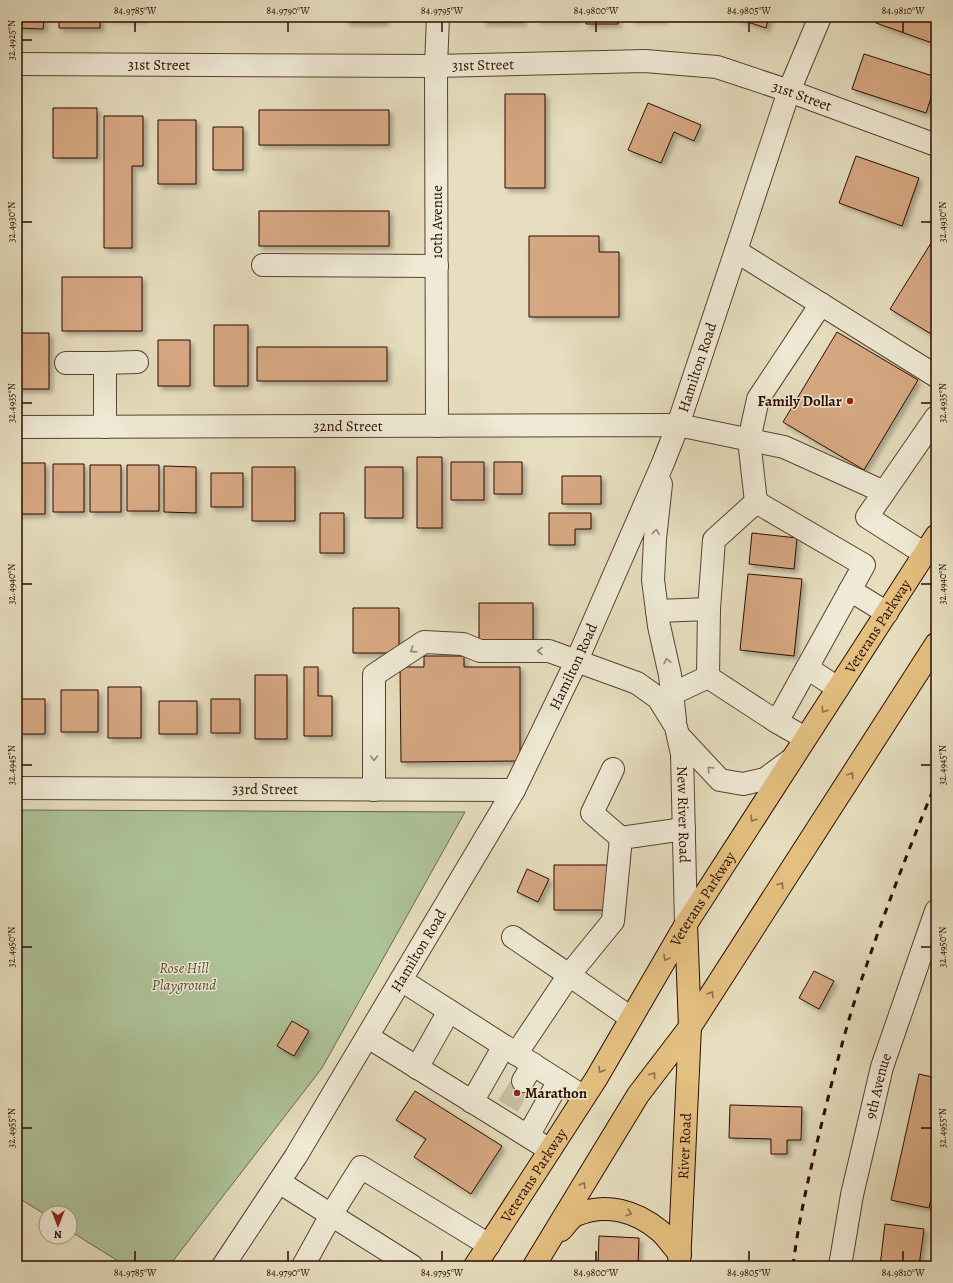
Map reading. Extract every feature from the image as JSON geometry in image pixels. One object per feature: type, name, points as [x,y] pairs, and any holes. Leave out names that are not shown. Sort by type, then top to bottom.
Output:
[{"type":"main road","name":"Veterans Parkway","points":[[475,1266],[584,1097],[686,924],[930,545]]},
{"type":"main road","points":[[534,1266],[638,1095],[690,1027],[936,644]]},
{"type":"main road","name":"New River Road","points":[[686,924],[690,1027]]},
{"type":"main road","name":"River Road","points":[[679,1260],[690,1027]]},
{"type":"main road","points":[[547,1244],[575,1216],[594,1211],[616,1209],[637,1216],[661,1232],[679,1260]]},
{"type":"street","name":"10th Avenue","points":[[437,426],[436,66],[438,17]]},
{"type":"street","name":"Hamilton Road","points":[[224,1266],[296,1156],[514,790],[577,660],[663,463],[678,425],[790,91],[820,17]]},
{"type":"street","name":"31st Street","points":[[17,64],[436,66],[645,61],[717,68],[790,91],[936,145]]},
{"type":"street","points":[[736,251],[936,376]]},
{"type":"street","points":[[264,265],[437,266]]},
{"type":"street","points":[[756,502],[749,440],[758,399],[821,304]]},
{"type":"street","points":[[66,363],[138,362]]},
{"type":"street","points":[[105,363],[105,427]]},
{"type":"street","points":[[930,545],[867,517],[936,417]]},
{"type":"street","name":"32nd Street","points":[[17,427],[678,425],[784,447],[884,492]]},
{"type":"street","points":[[663,463],[653,580],[659,626],[670,675],[677,731],[720,780],[743,784],[765,779],[793,758]]},
{"type":"street","points":[[756,502],[864,565],[777,722]]},
{"type":"street","points":[[708,677],[709,610],[714,540],[756,502]]},
{"type":"street","points":[[850,590],[887,613]]},
{"type":"street","points":[[657,611],[709,610]]},
{"type":"street","name":"New River Road","points":[[374,790],[374,675],[424,642],[463,644],[480,651],[549,651],[637,683],[658,698],[677,731],[682,754],[686,924]]},
{"type":"street","points":[[807,668],[838,688]]},
{"type":"street","points":[[672,694],[708,677]]},
{"type":"street","points":[[708,677],[777,722],[806,738]]},
{"type":"street","points":[[613,769],[592,813],[621,838],[684,829]]},
{"type":"street","name":"33rd Street","points":[[17,788],[514,790]]},
{"type":"street","points":[[472,1102],[519,1061],[569,975],[613,921],[621,838]]},
{"type":"street","name":"9th Avenue","points":[[840,1266],[852,1195],[882,1067],[936,911]]},
{"type":"street","points":[[513,936],[631,1018]]},
{"type":"street","points":[[401,980],[449,1011],[519,1061],[559,1081],[584,1097]]},
{"type":"street","points":[[417,1068],[449,1011]]},
{"type":"street","points":[[368,1037],[472,1102],[504,1112],[528,1136],[550,1150]]},
{"type":"street","points":[[528,1136],[559,1081]]},
{"type":"street","points":[[303,1266],[331,1215],[361,1167],[489,1245]]},
{"type":"street","points":[[279,1182],[412,1266]]},
{"type":"green space","name":"Rose Hill Playground","points":[[17,810],[465,812],[322,1068],[169,1266],[126,1266],[78,1236],[78,1205],[38,1205],[38,1210],[17,1197]]},
{"type":"building","points":[[17,17],[44,17],[43,29],[17,28]]},
{"type":"building","points":[[59,17],[100,17],[100,28],[59,28]]},
{"type":"building","points":[[109,17],[144,17],[144,19],[109,19]]},
{"type":"building","points":[[346,17],[386,17],[386,22],[346,22]]},
{"type":"building","points":[[483,17],[523,17],[523,22],[483,22]]},
{"type":"building","points":[[536,17],[577,17],[577,20],[536,20]]},
{"type":"building","points":[[586,17],[618,17],[618,24],[586,24]]},
{"type":"building","points":[[631,17],[664,17],[664,20],[631,20]]},
{"type":"building","points":[[732,17],[769,17],[766,28]]},
{"type":"building","points":[[878,17],[936,17],[935,44],[876,23]]},
{"type":"building","points":[[864,54],[936,77],[936,83],[926,113],[852,89]]},
{"type":"building","points":[[505,94],[545,94],[545,188],[505,188]]},
{"type":"building","points":[[648,103],[701,125],[694,141],[674,132],[661,163],[628,150]]},
{"type":"building","points":[[53,108],[97,108],[97,158],[53,158]]},
{"type":"building","points":[[259,110],[389,110],[389,145],[259,145]]},
{"type":"building","points":[[104,116],[143,116],[143,166],[132,166],[132,248],[104,248]]},
{"type":"building","points":[[158,120],[196,120],[196,184],[158,184]]},
{"type":"building","points":[[213,127],[243,127],[243,170],[213,170]]},
{"type":"building","points":[[856,156],[919,178],[902,226],[839,203]]},
{"type":"building","points":[[259,211],[389,211],[389,246],[259,246]]},
{"type":"building","points":[[936,235],[936,337],[890,309]]},
{"type":"building","points":[[529,236],[599,236],[599,252],[619,252],[619,317],[529,317]]},
{"type":"building","points":[[62,277],[142,277],[142,331],[62,331]]},
{"type":"building","points":[[214,325],[248,325],[248,386],[214,386]]},
{"type":"building","name":"Family Dollar","points":[[837,332],[918,380],[864,470],[783,422]]},
{"type":"building","points":[[17,333],[49,333],[49,389],[17,389]]},
{"type":"building","points":[[158,340],[190,340],[190,386],[158,386]]},
{"type":"building","points":[[257,347],[387,347],[387,381],[257,381]]},
{"type":"building","points":[[417,457],[442,457],[442,528],[417,528]]},
{"type":"building","points":[[451,462],[484,462],[484,500],[451,500]]},
{"type":"building","points":[[494,462],[522,462],[522,494],[494,494]]},
{"type":"building","points":[[17,463],[45,463],[45,514],[17,514]]},
{"type":"building","points":[[53,464],[84,464],[84,512],[53,512]]},
{"type":"building","points":[[90,465],[121,465],[121,512],[90,512]]},
{"type":"building","points":[[127,465],[159,465],[159,511],[127,511]]},
{"type":"building","points":[[164,466],[196,467],[196,513],[164,512]]},
{"type":"building","points":[[252,467],[295,467],[295,521],[252,521]]},
{"type":"building","points":[[365,467],[403,467],[403,518],[365,518]]},
{"type":"building","points":[[211,473],[243,473],[243,507],[211,507]]},
{"type":"building","points":[[562,476],[601,476],[601,504],[562,504]]},
{"type":"building","points":[[320,513],[344,513],[344,553],[320,553]]},
{"type":"building","points":[[549,513],[591,513],[591,529],[575,529],[575,545],[549,545]]},
{"type":"building","points":[[752,533],[797,538],[794,569],[749,564]]},
{"type":"building","points":[[748,574],[802,579],[794,656],[740,650]]},
{"type":"building","points":[[479,603],[533,603],[533,644],[479,644]]},
{"type":"building","points":[[353,608],[399,608],[399,653],[353,653]]},
{"type":"building","points":[[424,656],[464,656],[464,667],[520,667],[520,761],[401,762],[400,667],[424,667]]},
{"type":"building","points":[[304,667],[318,667],[318,696],[332,696],[332,736],[304,736]]},
{"type":"building","points":[[255,675],[287,675],[287,739],[255,739]]},
{"type":"building","points":[[108,687],[141,687],[141,738],[108,738]]},
{"type":"building","points":[[61,690],[98,690],[98,732],[61,732]]},
{"type":"building","points":[[17,699],[45,699],[45,734],[17,734]]},
{"type":"building","points":[[211,699],[240,699],[240,733],[211,733]]},
{"type":"building","points":[[159,701],[197,701],[197,734],[159,734]]},
{"type":"building","points":[[554,865],[609,865],[609,910],[554,910]]},
{"type":"building","points":[[527,869],[549,879],[538,902],[517,892]]},
{"type":"building","points":[[814,971],[834,981],[819,1009],[799,998]]},
{"type":"building","points":[[292,1021],[309,1031],[294,1056],[277,1046]]},
{"type":"building","points":[[936,1025],[936,1050],[931,1049]]},
{"type":"building","points":[[919,1074],[936,1078],[936,1176],[929,1208],[891,1200]]},
{"type":"building","points":[[415,1091],[502,1146],[471,1194],[414,1157],[426,1139],[396,1120]]},
{"type":"building","points":[[730,1105],[802,1107],[801,1140],[787,1140],[787,1154],[771,1154],[771,1139],[729,1138]]},
{"type":"building","points":[[885,1224],[924,1229],[919,1266],[880,1266]]},
{"type":"building","points":[[599,1236],[639,1238],[638,1266],[598,1266]]},
{"type":"tunnel","points":[[508,1106],[523,1081]]},
{"type":"railway","points":[[793,1266],[802,1210],[810,1173],[833,1079],[860,983],[883,918],[936,783]]},
{"type":"place","name":"Family Dollar","points":[[850,401]]},
{"type":"place","name":"Marathon","points":[[517,1093]]}]
